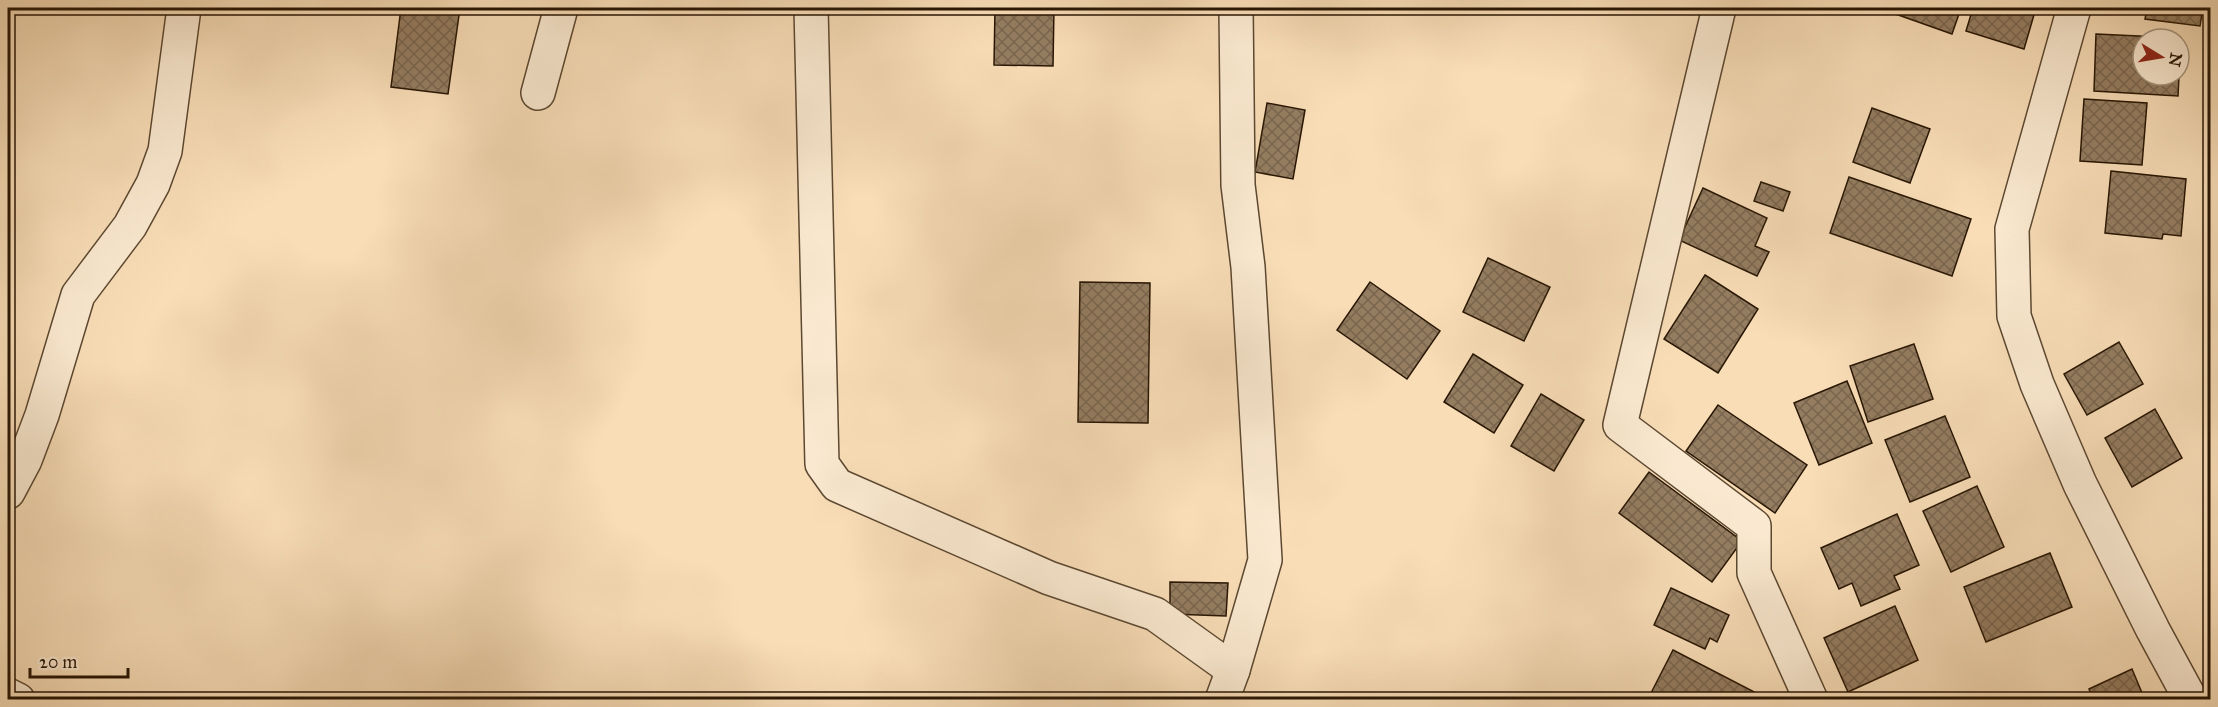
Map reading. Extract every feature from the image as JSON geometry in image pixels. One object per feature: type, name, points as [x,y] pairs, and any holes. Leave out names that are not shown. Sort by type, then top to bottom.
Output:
[{"type":"street","points":[[8,492],[25,460],[42,415],[78,295],[130,226],[153,184],[165,151],[184,8]]},
{"type":"street","points":[[538,93],[561,8]]},
{"type":"street","points":[[811,8],[822,464],[837,485],[1049,578],[1155,614],[1228,685],[1265,560],[1248,267],[1238,185],[1236,8]]},
{"type":"street","points":[[1719,8],[1620,425],[1754,526],[1754,573],[1811,699]]},
{"type":"street","points":[[2074,8],[2012,230],[2014,316],[2037,384],[2080,484],[2153,630],[2191,699]]},
{"type":"street","points":[[8,695],[18,699]]},
{"type":"building","points":[[401,8],[460,8],[448,94],[391,87]]},
{"type":"building","points":[[995,8],[1054,8],[1053,66],[994,65]]},
{"type":"building","points":[[1892,8],[1961,8],[1952,34],[1890,12]]},
{"type":"building","points":[[1973,8],[2036,8],[2024,49],[1966,31]]},
{"type":"building","points":[[2147,8],[2203,8],[2200,26],[2145,19]]},
{"type":"building","points":[[2096,34],[2131,36],[2131,87],[2178,87],[2178,96],[2094,91]]},
{"type":"building","points":[[2084,99],[2147,103],[2142,165],[2080,161]]},
{"type":"building","points":[[1267,103],[1305,110],[1293,179],[1255,172]]},
{"type":"building","points":[[1872,108],[1930,129],[1910,183],[1853,162]]},
{"type":"building","points":[[2111,171],[2186,179],[2181,236],[2163,234],[2162,239],[2105,233]]},
{"type":"building","points":[[1849,177],[1971,219],[1952,276],[1830,233]]},
{"type":"building","points":[[1761,182],[1790,192],[1783,211],[1754,201]]},
{"type":"building","points":[[1703,188],[1767,218],[1755,246],[1769,252],[1757,276],[1679,240]]},
{"type":"building","points":[[1488,258],[1550,287],[1524,341],[1463,312]]},
{"type":"building","points":[[1705,275],[1758,309],[1718,373],[1664,339]]},
{"type":"building","points":[[1080,282],[1150,283],[1148,423],[1078,422]]},
{"type":"building","points":[[1370,282],[1440,331],[1407,379],[1337,330]]},
{"type":"building","points":[[2119,342],[2143,384],[2087,415],[2064,374]]},
{"type":"building","points":[[1914,344],[1933,399],[1868,422],[1850,366]]},
{"type":"building","points":[[1473,354],[1523,385],[1494,433],[1444,402]]},
{"type":"building","points":[[1847,381],[1872,443],[1819,465],[1794,403]]},
{"type":"building","points":[[1541,394],[1584,420],[1554,471],[1511,446]]},
{"type":"building","points":[[1718,405],[1807,465],[1775,513],[1686,451]]},
{"type":"building","points":[[2155,409],[2182,458],[2132,487],[2105,438]]},
{"type":"building","points":[[1945,416],[1970,477],[1910,502],[1885,440]]},
{"type":"building","points":[[1649,472],[1742,541],[1712,582],[1619,513]]},
{"type":"building","points":[[1977,486],[2004,547],[1951,572],[1923,511]]},
{"type":"building","points":[[1897,514],[1919,565],[1894,576],[1900,589],[1861,606],[1852,583],[1839,589],[1821,548]]},
{"type":"building","points":[[2050,553],[2072,607],[1986,642],[1964,587]]},
{"type":"building","points":[[1170,582],[1228,583],[1226,616],[1170,614]]},
{"type":"building","points":[[1671,588],[1729,615],[1717,642],[1710,638],[1705,649],[1654,625]]},
{"type":"building","points":[[1895,606],[1918,660],[1848,692],[1824,638]]},
{"type":"building","points":[[1673,650],[1764,697],[1762,700],[1648,699]]},
{"type":"building","points":[[2132,669],[2145,700],[2093,700],[2089,689]]}]
